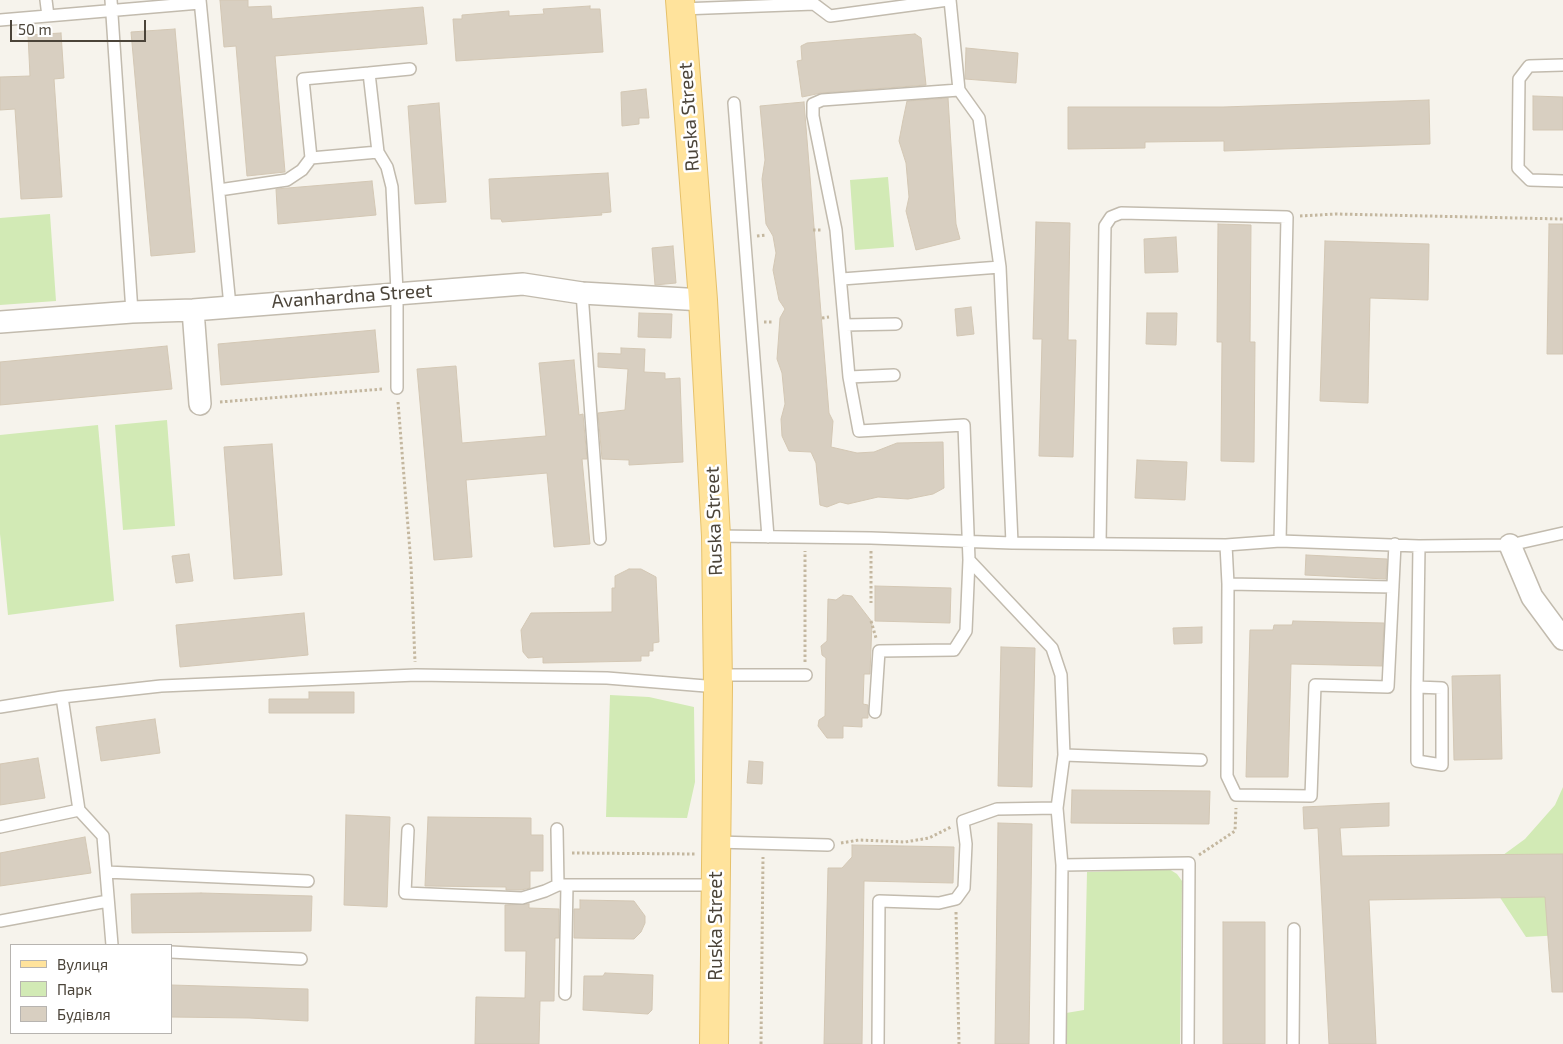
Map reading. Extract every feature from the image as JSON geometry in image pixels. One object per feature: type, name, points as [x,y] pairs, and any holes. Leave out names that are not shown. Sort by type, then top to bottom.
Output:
[{"type":"main road","name":"Ruska Street","points":[[680,5],[703,300],[716,536],[718,681],[708,848],[716,885],[714,1044]]},
{"type":"street","name":"Avanhardna Street","points":[[0,322],[132,312],[193,310],[397,292],[523,284],[582,293],[703,300]]},
{"type":"street","points":[[193,310],[200,404]]},
{"type":"street","points":[[1510,545],[1532,597],[1563,639]]},
{"type":"lane","points":[[46,0],[48,16]]},
{"type":"lane","points":[[680,5],[814,4],[830,16],[949,0],[959,90],[979,118],[1000,267],[1012,544]]},
{"type":"lane","points":[[0,20],[48,16],[111,6],[200,2],[230,306]]},
{"type":"lane","points":[[111,6],[132,312]]},
{"type":"lane","points":[[1563,66],[1529,66],[1519,79],[1518,168],[1530,180],[1563,181]]},
{"type":"lane","points":[[219,190],[288,180],[302,170],[311,158],[303,79],[410,69]]},
{"type":"lane","points":[[369,73],[378,152],[387,167],[392,187],[397,292],[397,388]]},
{"type":"lane","points":[[875,712],[879,651],[954,650],[966,631],[969,560],[964,425],[858,431],[849,378],[842,279],[836,230],[812,116],[813,104],[822,100],[959,90]]},
{"type":"lane","points":[[734,103],[768,537]]},
{"type":"lane","points":[[311,158],[378,152]]},
{"type":"lane","points":[[1100,544],[1105,226],[1111,217],[1121,213],[1287,217],[1280,541]]},
{"type":"lane","points":[[842,279],[1000,267]]},
{"type":"lane","points":[[582,293],[600,540]]},
{"type":"lane","points":[[845,325],[896,324]]},
{"type":"lane","points":[[849,378],[894,376]]},
{"type":"lane","points":[[716,536],[871,538],[1012,544],[1226,545],[1280,541],[1418,546],[1510,545],[1563,533]]},
{"type":"lane","points":[[1226,545],[1228,584],[1226,776],[1236,794],[1311,796],[1315,685],[1388,687],[1395,544]]},
{"type":"lane","points":[[1417,687],[1442,688],[1442,765],[1417,761],[1417,687],[1418,546]]},
{"type":"lane","points":[[969,560],[1052,648],[1061,675],[1064,755],[1057,808],[1062,865],[1060,1044]]},
{"type":"lane","points":[[1228,584],[1393,587]]},
{"type":"lane","points":[[0,706],[162,686],[416,675],[718,681],[806,675]]},
{"type":"lane","points":[[62,697],[79,810],[103,836],[112,944]]},
{"type":"lane","points":[[1064,755],[1201,760]]},
{"type":"lane","points":[[878,1044],[879,901],[939,903],[956,899],[964,888],[966,844],[963,821],[997,809],[1057,808]]},
{"type":"lane","points":[[0,827],[79,810]]},
{"type":"lane","points":[[557,829],[557,854],[563,885],[565,994]]},
{"type":"lane","points":[[408,830],[405,893],[522,898],[563,885],[716,885]]},
{"type":"lane","points":[[708,848],[763,843],[828,845]]},
{"type":"lane","points":[[1062,865],[1189,863],[1188,1044]]},
{"type":"lane","points":[[106,872],[308,881]]},
{"type":"lane","points":[[0,921],[108,901]]},
{"type":"lane","points":[[1293,1044],[1294,929]]},
{"type":"lane","points":[[172,952],[302,959]]},
{"type":"path","points":[[1287,217],[1336,214],[1563,219]]},
{"type":"path","points":[[200,404],[397,388],[411,564],[416,675]]},
{"type":"path","points":[[795,662],[805,662],[805,537]]},
{"type":"path","points":[[871,538],[871,603]]},
{"type":"path","points":[[1189,863],[1235,830],[1236,794]]},
{"type":"path","points":[[828,845],[859,840],[905,842],[929,838],[963,821]]},
{"type":"path","points":[[761,1044],[763,843]]},
{"type":"path","points":[[557,854],[708,848]]},
{"type":"path","points":[[956,899],[959,1044]]},
{"type":"green space","points":[[888,177],[894,247],[855,250],[850,180]]},
{"type":"green space","points":[[50,214],[56,301],[0,305],[0,218]]},
{"type":"green space","points":[[167,420],[175,526],[123,530],[115,425]]},
{"type":"green space","points":[[98,425],[114,601],[8,615],[0,534],[0,435]]},
{"type":"green space","points":[[610,695],[649,697],[694,707],[695,782],[687,818],[606,817]]},
{"type":"green space","points":[[1563,787],[1563,935],[1526,937],[1499,896],[1499,858],[1525,839],[1555,805]]},
{"type":"green space","points":[[1169,869],[1177,874],[1182,881],[1180,1044],[1066,1044],[1066,1013],[1084,1010],[1087,872]]},
{"type":"building","points":[[220,0],[248,0],[248,7],[271,6],[272,19],[423,7],[427,44],[275,56],[285,172],[247,176],[236,46],[224,47]]},
{"type":"building","points":[[590,6],[590,9],[600,9],[603,52],[456,61],[453,19],[462,19],[462,15],[509,11],[509,16],[544,14],[543,9]]},
{"type":"building","points":[[175,29],[195,252],[151,256],[131,32]]},
{"type":"building","points":[[61,33],[64,78],[54,79],[62,197],[21,199],[15,109],[0,110],[0,77],[30,76],[28,35]]},
{"type":"building","points":[[915,34],[921,38],[926,85],[821,93],[802,97],[797,61],[802,60],[801,46],[807,43]]},
{"type":"building","points":[[966,48],[1018,53],[1016,83],[965,79]]},
{"type":"building","points":[[646,89],[649,118],[639,118],[639,124],[622,126],[621,92]]},
{"type":"building","points":[[1533,96],[1563,97],[1563,130],[1533,130]]},
{"type":"building","points":[[948,98],[956,224],[960,239],[916,250],[906,211],[909,197],[906,163],[899,141],[907,101]]},
{"type":"building","points":[[1429,100],[1430,144],[1224,151],[1224,141],[1145,142],[1145,148],[1068,149],[1068,107],[1223,107]]},
{"type":"building","points":[[804,102],[829,413],[833,421],[831,447],[857,453],[874,452],[897,443],[943,442],[944,488],[933,494],[908,499],[878,497],[848,504],[840,502],[827,507],[820,505],[816,463],[811,452],[789,451],[782,436],[781,419],[785,404],[782,373],[777,359],[780,318],[785,309],[779,300],[773,270],[776,253],[773,236],[766,224],[762,179],[765,160],[760,106]]},
{"type":"building","points":[[439,103],[446,202],[415,204],[408,106]]},
{"type":"building","points":[[608,173],[611,212],[601,213],[602,215],[502,222],[501,219],[491,219],[489,179]]},
{"type":"building","points":[[372,181],[376,215],[278,224],[276,189]]},
{"type":"building","points":[[1036,222],[1070,223],[1068,340],[1076,340],[1073,457],[1039,456],[1042,339],[1033,339]]},
{"type":"building","points":[[1218,224],[1251,225],[1250,342],[1255,342],[1254,462],[1221,461],[1222,342],[1217,342]]},
{"type":"building","points":[[1549,224],[1563,224],[1563,354],[1547,354]]},
{"type":"building","points":[[1176,237],[1178,272],[1145,273],[1144,239]]},
{"type":"building","points":[[1325,241],[1429,244],[1428,300],[1370,298],[1368,403],[1320,401]]},
{"type":"building","points":[[673,246],[676,283],[655,285],[652,248]]},
{"type":"building","points":[[971,307],[974,334],[957,336],[955,309]]},
{"type":"building","points":[[639,313],[672,314],[671,338],[638,337]]},
{"type":"building","points":[[1147,313],[1177,313],[1176,345],[1146,344]]},
{"type":"building","points":[[375,330],[379,372],[221,385],[218,344]]},
{"type":"building","points":[[167,346],[172,389],[0,405],[0,362]]},
{"type":"building","points":[[621,348],[645,349],[644,372],[665,373],[665,379],[680,378],[683,462],[629,465],[629,460],[602,459],[598,413],[625,410],[628,369],[598,367],[598,353],[621,354]]},
{"type":"building","points":[[574,360],[579,415],[583,414],[587,459],[582,459],[590,544],[554,547],[547,473],[466,480],[472,557],[434,560],[417,369],[456,366],[462,443],[546,436],[539,363]]},
{"type":"building","points":[[272,444],[282,575],[234,579],[224,447]]},
{"type":"building","points":[[1137,460],[1187,462],[1185,500],[1135,498]]},
{"type":"building","points":[[189,554],[193,581],[176,583],[172,556]]},
{"type":"building","points":[[1306,555],[1387,559],[1386,579],[1305,575]]},
{"type":"building","points":[[629,569],[641,569],[656,577],[659,642],[653,643],[653,651],[649,651],[649,656],[641,656],[641,661],[543,663],[543,657],[528,658],[523,652],[521,630],[531,613],[612,612],[612,588],[615,588],[615,576]]},
{"type":"building","points":[[875,586],[951,588],[950,623],[875,621]]},
{"type":"building","points":[[843,595],[852,596],[872,622],[870,674],[864,674],[863,704],[868,705],[868,718],[862,718],[862,727],[843,726],[843,738],[827,738],[818,726],[819,720],[825,716],[826,658],[822,655],[821,646],[827,641],[828,599],[836,600]]},
{"type":"building","points":[[304,613],[308,655],[180,667],[176,625]]},
{"type":"building","points":[[1293,621],[1384,623],[1382,666],[1291,664],[1288,777],[1246,777],[1250,630],[1273,630],[1274,625],[1292,625]]},
{"type":"building","points":[[1202,627],[1202,643],[1174,644],[1173,628]]},
{"type":"building","points":[[1001,647],[1035,648],[1032,787],[998,786]]},
{"type":"building","points":[[1500,675],[1502,759],[1454,760],[1452,676]]},
{"type":"building","points":[[309,692],[354,692],[354,713],[269,713],[269,699],[309,699]]},
{"type":"building","points":[[155,719],[160,753],[101,761],[96,727]]},
{"type":"building","points":[[38,758],[45,798],[0,805],[0,764]]},
{"type":"building","points":[[749,761],[763,762],[762,784],[747,783]]},
{"type":"building","points":[[1072,790],[1210,791],[1209,824],[1071,823]]},
{"type":"building","points":[[1389,803],[1389,826],[1340,828],[1342,856],[1563,854],[1563,992],[1552,992],[1545,897],[1369,900],[1376,1044],[1329,1044],[1318,828],[1304,829],[1303,807]]},
{"type":"building","points":[[346,815],[390,817],[387,907],[344,905]]},
{"type":"building","points":[[428,817],[531,818],[531,835],[543,835],[543,871],[530,871],[530,888],[521,890],[506,890],[506,887],[425,886]]},
{"type":"building","points":[[998,823],[1032,824],[1029,1044],[995,1044]]},
{"type":"building","points":[[85,837],[91,873],[0,886],[0,853]]},
{"type":"building","points":[[852,845],[954,847],[953,883],[864,881],[862,1044],[824,1044],[828,868],[842,868],[852,857]]},
{"type":"building","points":[[201,893],[312,896],[311,931],[132,933],[131,894]]},
{"type":"building","points":[[580,900],[634,901],[645,916],[645,923],[641,932],[634,939],[574,938],[574,909],[580,909]]},
{"type":"building","points":[[529,904],[529,908],[559,909],[559,938],[555,938],[554,1001],[540,1001],[539,1044],[475,1044],[476,997],[525,998],[526,951],[505,951],[505,905]]},
{"type":"building","points":[[1223,922],[1265,922],[1265,1044],[1223,1044]]},
{"type":"building","points":[[605,973],[653,975],[652,1010],[648,1014],[583,1010],[584,976],[603,976]]},
{"type":"building","points":[[172,985],[308,989],[308,1021],[172,1017]]}]
